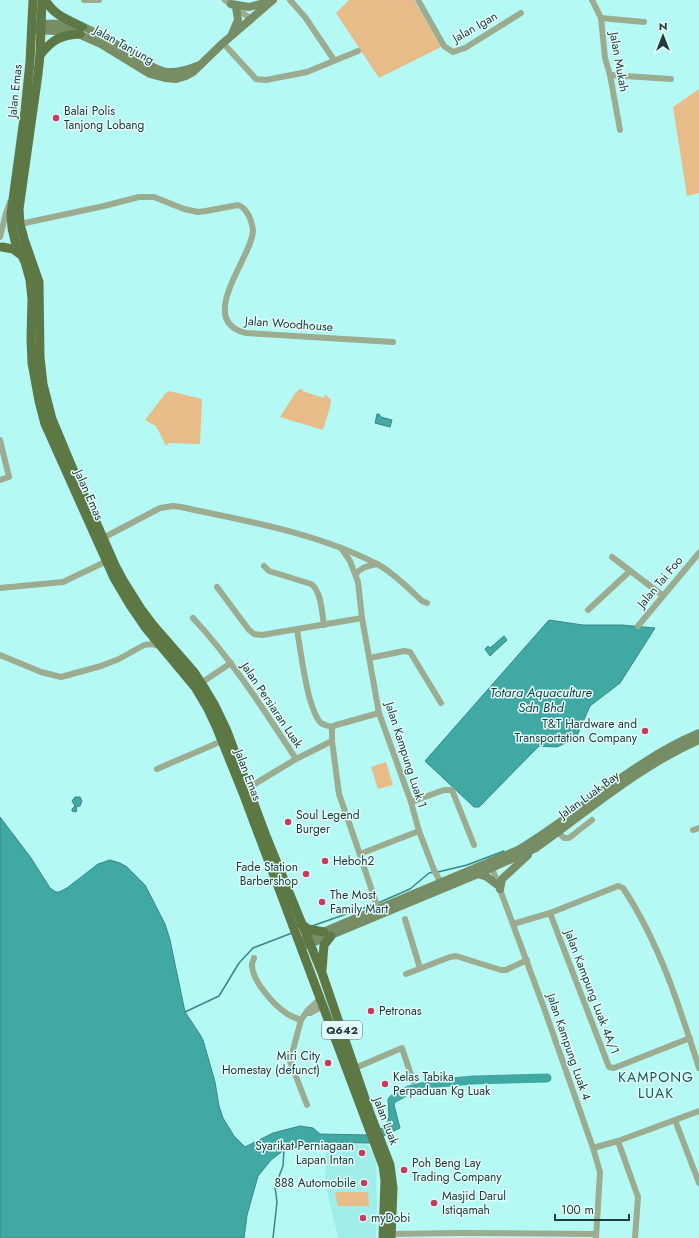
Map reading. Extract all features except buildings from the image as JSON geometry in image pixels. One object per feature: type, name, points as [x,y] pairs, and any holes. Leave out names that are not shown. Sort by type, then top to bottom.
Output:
[{"type":"main road","points":[[33,0],[36,27]]},
{"type":"main road","points":[[36,27],[42,0]]},
{"type":"main road","points":[[45,0],[51,9],[81,30]]},
{"type":"main road","name":"Jalan Emas","points":[[36,27],[40,55],[21,192],[20,224],[39,282],[40,357],[43,384],[48,404],[60,440],[115,565],[141,609],[201,683],[221,718],[305,931]]},
{"type":"main road","name":"Jalan Emas","points":[[36,27],[30,62],[11,214],[15,241],[28,270],[31,289],[32,363],[45,424],[106,562],[123,594],[148,630],[195,687],[208,709],[243,793],[297,938]]},
{"type":"main road","points":[[40,55],[49,44],[61,36],[81,30]]},
{"type":"main road","points":[[15,241],[20,235],[20,224]]},
{"type":"main road","points":[[1,248],[13,249],[21,255]]},
{"type":"main road","points":[[305,931],[327,934],[324,945],[322,973]]},
{"type":"main road","name":"Jalan Luak","points":[[305,931],[322,973],[355,1068],[368,1118]]},
{"type":"main road","name":"Jalan Luak","points":[[297,938],[321,1003],[381,1151],[385,1180],[388,1236]]},
{"type":"street","points":[[84,0],[99,0]]},
{"type":"street","name":"Jalan Tanjung","points":[[36,27],[68,31],[81,30],[150,74],[171,79],[181,78],[193,72],[223,43],[273,0]]},
{"type":"street","points":[[231,4],[250,7],[273,0]]},
{"type":"street","points":[[290,0],[305,17],[334,60]]},
{"type":"street","name":"Jalan Igan","points":[[418,0],[444,46],[452,52],[465,48],[521,13]]},
{"type":"street","name":"Jalan Mukah","points":[[592,0],[601,18],[605,58],[610,75],[620,130]]},
{"type":"street","points":[[231,4],[251,19]]},
{"type":"street","points":[[231,4],[238,20],[231,37]]},
{"type":"street","points":[[601,18],[644,22]]},
{"type":"street","points":[[223,43],[256,79],[266,80],[307,72],[358,51]]},
{"type":"street","points":[[610,75],[671,79]]},
{"type":"street","points":[[0,237],[6,213],[13,196]]},
{"type":"street","name":"Jalan Woodhouse","points":[[20,224],[139,197],[154,197],[184,209],[198,212],[238,206],[243,207],[251,222],[253,231],[249,245],[232,281],[227,297],[225,311],[226,319],[231,326],[238,331],[246,332],[393,342]]},
{"type":"street","points":[[1,248],[15,241]]},
{"type":"street","points":[[0,440],[10,480],[0,480]]},
{"type":"street","points":[[103,538],[160,508],[173,506],[320,540],[378,564],[422,601],[427,602]]},
{"type":"street","name":"Jalan Kampung Luak 1","points":[[341,548],[350,561],[356,574],[362,618],[379,713],[411,802],[419,831],[440,882]]},
{"type":"street","name":"Jalan Tai Foo","points":[[638,626],[662,595],[699,553]]},
{"type":"street","points":[[612,556],[662,595]]},
{"type":"street","points":[[0,588],[63,582],[106,562]]},
{"type":"street","points":[[356,574],[364,567],[378,564]]},
{"type":"street","points":[[264,566],[269,571],[315,586],[318,592],[324,625]]},
{"type":"street","points":[[588,610],[630,571]]},
{"type":"street","points":[[217,587],[249,630],[254,634],[262,636],[362,618]]},
{"type":"street","name":"Jalan Persiaran Luak","points":[[193,618],[216,643],[231,663],[296,759]]},
{"type":"street","points":[[144,645],[148,636],[148,630]]},
{"type":"street","points":[[297,630],[312,706],[316,716],[322,724],[332,727],[379,713]]},
{"type":"street","points":[[0,655],[41,672],[61,677],[101,666],[119,659],[144,645],[156,644],[162,646]]},
{"type":"street","points":[[370,658],[410,652],[441,702]]},
{"type":"street","name":"Jalan Persiaran Luak","points":[[201,683],[231,663]]},
{"type":"street","points":[[332,727],[331,731],[338,794],[378,909]]},
{"type":"street","name":"Jalan Luak Bay","points":[[297,938],[305,931],[327,934],[440,882],[478,874],[491,864],[518,850],[540,836],[582,805],[664,749],[699,732]]},
{"type":"street","points":[[248,788],[296,759],[332,740]]},
{"type":"street","name":"Jalan Luak Bay","points":[[327,934],[378,909],[440,882],[536,848],[634,777],[671,754],[699,740]]},
{"type":"street","points":[[157,769],[222,741]]},
{"type":"street","points":[[411,802],[444,790],[452,790],[474,845]]},
{"type":"street","points":[[558,832],[564,838],[568,838],[592,820]]},
{"type":"street","points":[[360,854],[419,831]]},
{"type":"street","points":[[478,874],[487,877],[499,887],[507,874],[536,848]]},
{"type":"street","name":"Jalan Kampung Luak 4","points":[[491,864],[527,960],[600,1172],[596,1236]]},
{"type":"street","points":[[513,924],[550,913],[618,886],[622,888],[647,929],[659,955],[699,1068]]},
{"type":"street","name":"Jalan Kampung Luak 4A/1","points":[[550,913],[609,1067],[614,1068],[690,1041]]},
{"type":"street","points":[[405,919],[420,968]]},
{"type":"street","points":[[406,974],[456,956],[501,970],[506,970],[527,960]]},
{"type":"street","points":[[254,958],[252,965],[260,988],[281,1010],[301,1020]]},
{"type":"street","points":[[306,1105],[290,1060],[301,1020],[306,1013],[310,1013],[321,1003]]},
{"type":"street","points":[[355,1068],[402,1048],[413,1081]]},
{"type":"street","points":[[593,1148],[618,1141],[699,1111]]},
{"type":"street","points":[[675,1120],[699,1181]]},
{"type":"street","points":[[618,1141],[638,1197],[635,1238]]},
{"type":"street","points":[[388,1236],[596,1236]]},
{"type":"shaded area","points":[[349,0],[414,0],[441,47],[379,78],[336,13]]},
{"type":"shaded area","points":[[699,89],[699,193],[687,196],[673,107]]},
{"type":"shaded area","points":[[300,389],[324,398],[325,394],[331,400],[323,430],[280,417],[296,392]]},
{"type":"shaded area","points":[[169,391],[202,399],[200,444],[169,443],[166,446],[156,426],[145,420]]},
{"type":"shaded area","points":[[386,762],[393,785],[378,789],[371,767]]},
{"type":"shaded area","points":[[326,1143],[369,1145],[376,1162],[376,1238],[338,1238],[325,1183]]},
{"type":"shaded area","points":[[335,1192],[368,1192],[369,1206],[338,1206]]},
{"type":"water","points":[[377,414],[381,417],[392,420],[390,427],[375,423]]},
{"type":"water","name":"Totara Aquaculture Sdn Bhd","points":[[549,620],[583,625],[622,625],[655,628],[620,683],[590,706],[576,738],[557,747],[539,746],[479,807],[474,807],[425,761]]},
{"type":"water","points":[[504,636],[507,640],[490,656],[485,649],[488,646],[490,648]]},
{"type":"water","points":[[75,797],[80,797],[82,801],[80,806],[76,807],[76,812],[72,811],[75,806],[72,801]]},
{"type":"water","points":[[0,817],[31,858],[50,888],[56,892],[67,888],[98,864],[110,860],[127,867],[145,885],[165,924],[170,940],[185,1012],[203,1040],[223,1118],[234,1136],[245,1147],[273,1133],[300,1126],[313,1128],[320,1134],[368,1135],[387,1126],[389,1116],[388,1099],[401,1091],[405,1095],[400,1097],[394,1105],[400,1128],[369,1143],[321,1142],[284,1150],[271,1160],[258,1176],[247,1215],[244,1238],[0,1238]]},
{"type":"waterway","points":[[438,872],[467,865],[504,851]]},
{"type":"waterway","points":[[378,903],[410,889],[429,873],[434,872]]},
{"type":"waterway","points":[[312,926],[375,904]]},
{"type":"waterway","points":[[185,1012],[219,996],[239,963],[253,948],[292,933]]},
{"type":"waterway","points":[[393,1099],[409,1090],[439,1083],[473,1080],[547,1078]]},
{"type":"waterway","points":[[273,1238],[277,1202],[275,1187],[283,1166],[284,1149]]},
{"type":"place","name":"Balai Polis Tanjong Lobang","points":[[56,118]]},
{"type":"place","name":"T&T Hardware and Transportation Company","points":[[645,731]]},
{"type":"place","name":"Soul Legend Burger","points":[[288,822]]},
{"type":"place","name":"Heboh2","points":[[325,861]]},
{"type":"place","name":"Fade Station Barbershop","points":[[306,874]]},
{"type":"place","name":"The Most Family Mart","points":[[322,902]]},
{"type":"place","name":"Petronas","points":[[371,1011]]},
{"type":"place","name":"Miri City Homestay (defunct)","points":[[328,1063]]},
{"type":"place","name":"Kelas Tabika Perpaduan Kg Luak","points":[[385,1084]]},
{"type":"place","name":"Syarikat Perniagaan Lapan Intan","points":[[362,1153]]},
{"type":"place","name":"Poh Beng Lay Trading Company","points":[[404,1170]]},
{"type":"place","name":"888 Automobile","points":[[364,1183]]},
{"type":"place","name":"Masjid Darul Istiqamah","points":[[434,1203]]},
{"type":"place","name":"myDobi","points":[[363,1218]]},
{"type":"district","name":"KAMPONG LUAK","points":[[656,1086]]}]
